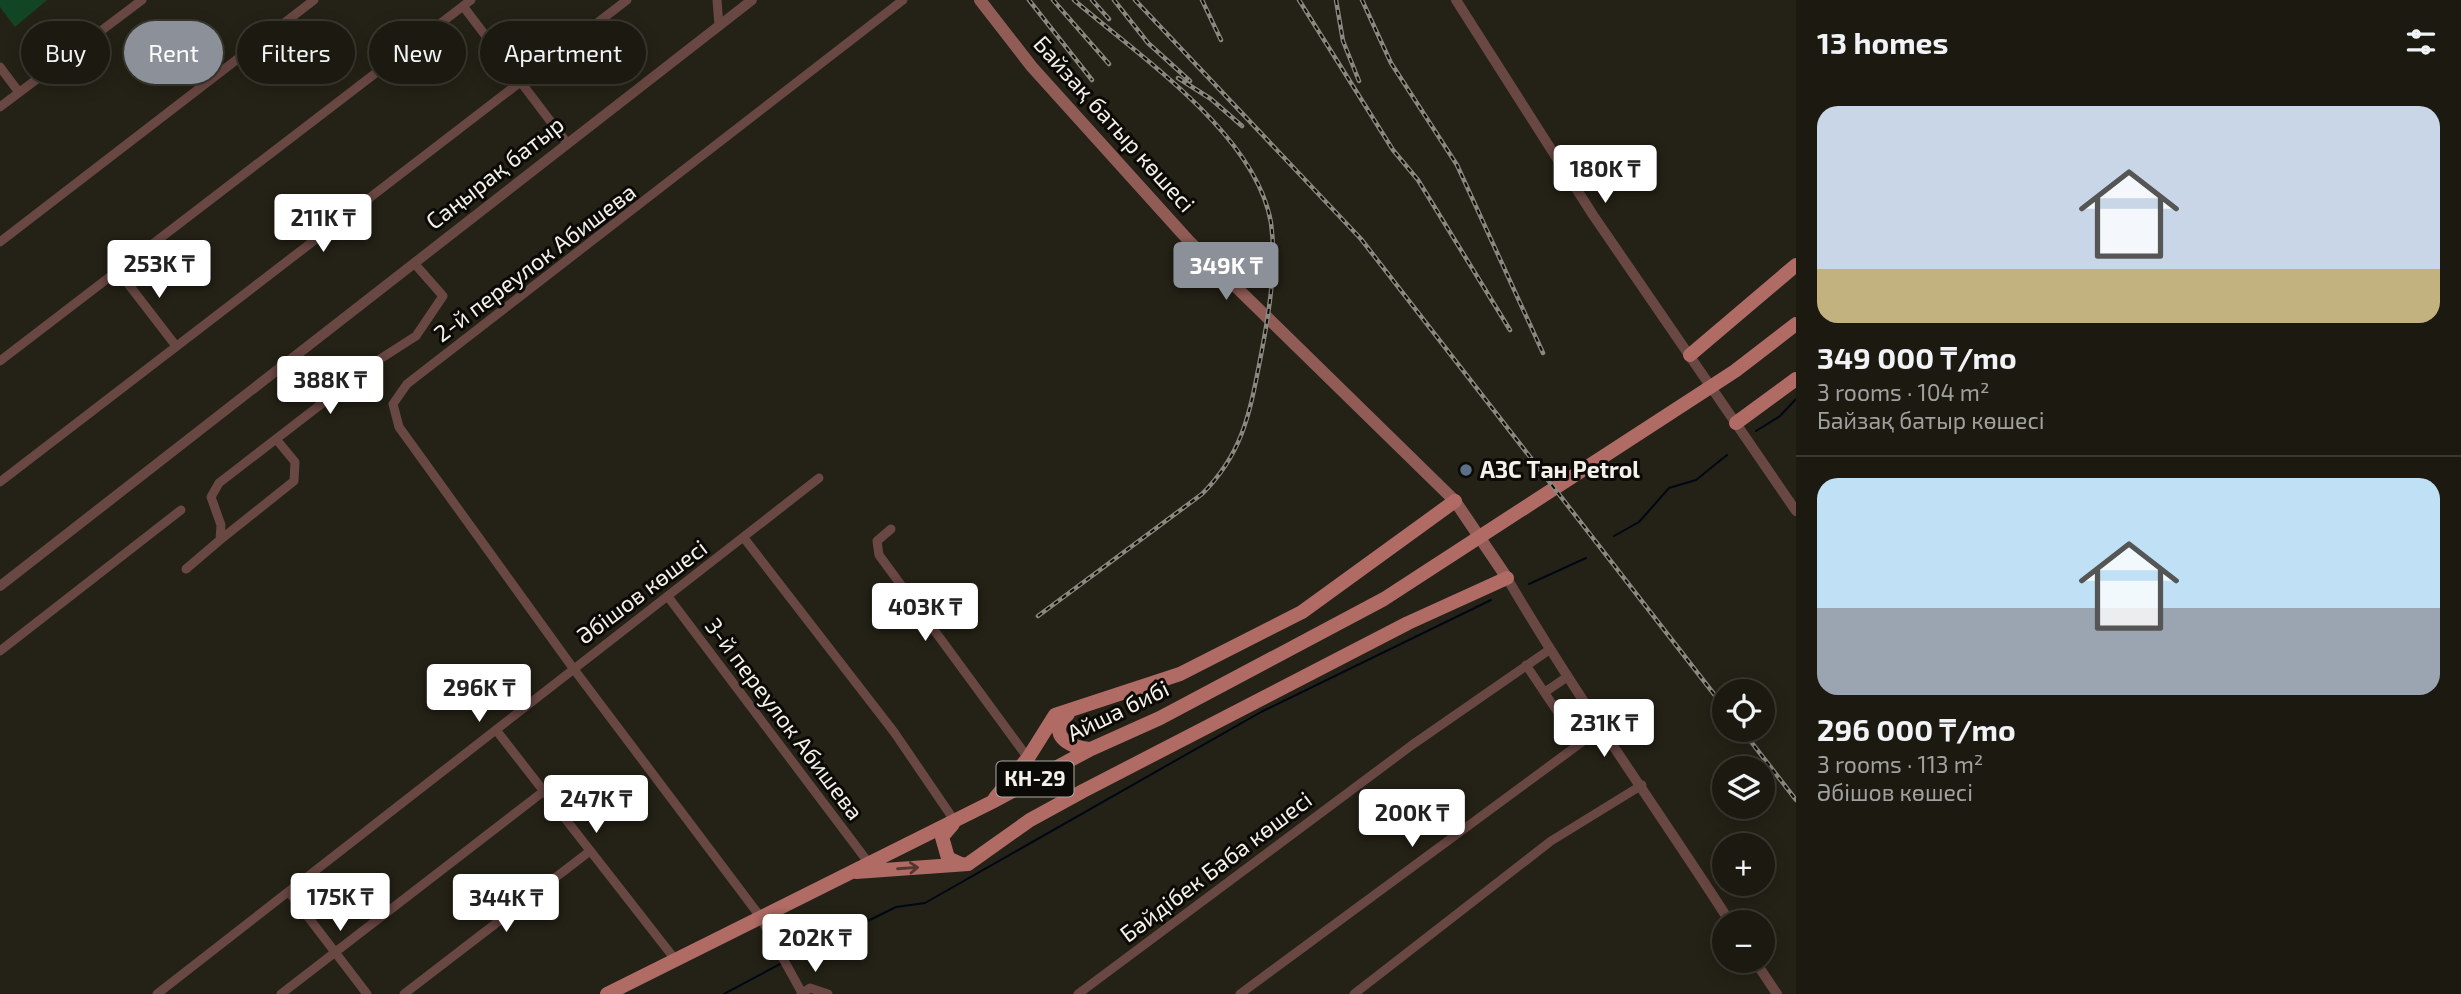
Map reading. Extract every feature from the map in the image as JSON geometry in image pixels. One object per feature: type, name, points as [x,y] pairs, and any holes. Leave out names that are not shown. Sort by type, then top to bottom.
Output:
[{"type":"main road","name":"Байзақ батыр көшесі","points":[[979,0],[1032,67],[1189,241],[1455,501],[1507,578]]},
{"type":"main road","points":[[1690,355],[1796,265]]},
{"type":"main road","name":"Айша бибі","points":[[607,994],[759,915],[992,802],[1091,749],[1160,718],[1384,599],[1735,371],[1796,324]]},
{"type":"main road","points":[[1736,423],[1796,379]]},
{"type":"main road","points":[[992,802],[1028,758],[1055,715],[1180,674],[1301,612],[1455,501]]},
{"type":"main road","points":[[849,872],[968,864],[1030,820],[1083,790],[1432,611],[1507,578]]},
{"type":"main road","points":[[1084,704],[1067,715],[1059,729],[1066,743],[1073,748],[1091,749]]},
{"type":"main road","points":[[958,818],[942,837],[942,845],[953,862],[968,864]]},
{"type":"street","points":[[0,107],[142,0]]},
{"type":"street","points":[[0,243],[314,0]]},
{"type":"street","points":[[599,21],[626,0]]},
{"type":"street","points":[[717,0],[719,26]]},
{"type":"street","name":"Саңырақ батыр","points":[[0,586],[752,0]]},
{"type":"street","name":"2-й переулок Абишева","points":[[801,994],[759,915],[573,668],[399,427],[393,404],[407,384],[904,0]]},
{"type":"street","points":[[1456,0],[1593,215],[1796,511]]},
{"type":"street","points":[[0,361],[467,3],[480,23]]},
{"type":"street","points":[[0,67],[18,92]]},
{"type":"street","points":[[0,482],[518,84]]},
{"type":"street","points":[[520,84],[567,143]]},
{"type":"street","points":[[220,540],[221,525],[211,498],[213,490],[377,361],[416,336],[443,296],[414,263]]},
{"type":"street","points":[[119,272],[176,346]]},
{"type":"street","points":[[186,569],[294,481],[295,462],[276,439]]},
{"type":"street","name":"Әбішов көшесі","points":[[157,994],[820,478]]},
{"type":"street","points":[[0,651],[181,510]]},
{"type":"street","points":[[891,529],[877,541],[879,555],[1028,758]]},
{"type":"street","points":[[744,538],[958,818]]},
{"type":"street","points":[[1507,578],[1549,650],[1642,785],[1722,910]]},
{"type":"street","name":"3-й переулок Абишева","points":[[669,598],[868,862]]},
{"type":"street","name":"Бәйдібек Баба көшесі","points":[[1077,994],[1412,745],[1549,650]]},
{"type":"street","points":[[1526,665],[1579,744]]},
{"type":"street","points":[[1545,692],[1567,677]]},
{"type":"street","points":[[1240,994],[1601,728]]},
{"type":"street","points":[[496,730],[674,958]]},
{"type":"street","points":[[1354,994],[1552,841],[1642,785]]},
{"type":"street","points":[[281,994],[544,791]]},
{"type":"street","points":[[404,994],[590,851]]},
{"type":"street","points":[[289,892],[366,994]]},
{"type":"street","points":[[1763,973],[1777,994]]},
{"type":"street","points":[[801,994],[810,988],[828,994]]},
{"type":"green space","points":[[0,0],[47,0],[15,27],[0,7]]},
{"type":"waterway","points":[[1756,431],[1780,416],[1796,399]]},
{"type":"waterway","points":[[1614,536],[1639,522],[1669,488],[1696,480],[1727,455]]},
{"type":"waterway","points":[[1529,584],[1586,558]]},
{"type":"waterway","points":[[787,961],[896,907],[925,903],[1261,712],[1491,600]]},
{"type":"waterway","points":[[724,994],[782,963]]},
{"type":"railway","points":[[1029,0],[1092,80]]},
{"type":"railway","points":[[1053,0],[1109,64]]},
{"type":"railway","points":[[1038,616],[1202,494],[1227,462],[1249,413],[1267,323],[1273,272],[1271,223],[1261,190],[1243,159],[1219,128],[1192,100],[1074,0]]},
{"type":"railway","points":[[1092,0],[1109,19]]},
{"type":"railway","points":[[1114,0],[1148,43],[1190,81]]},
{"type":"railway","points":[[1135,0],[1361,239],[1712,692]]},
{"type":"railway","points":[[1202,0],[1221,40]]},
{"type":"railway","points":[[1299,0],[1393,150],[1418,180],[1510,330]]},
{"type":"railway","points":[[1336,0],[1343,41],[1359,81]]},
{"type":"railway","points":[[1362,0],[1391,63],[1457,165],[1543,353]]},
{"type":"railway","points":[[1178,78],[1211,99],[1242,126]]},
{"type":"railway","points":[[1751,742],[1796,800]]},
{"type":"place","name":"АЗС Тан Petrol","points":[[1466,470]]}]
